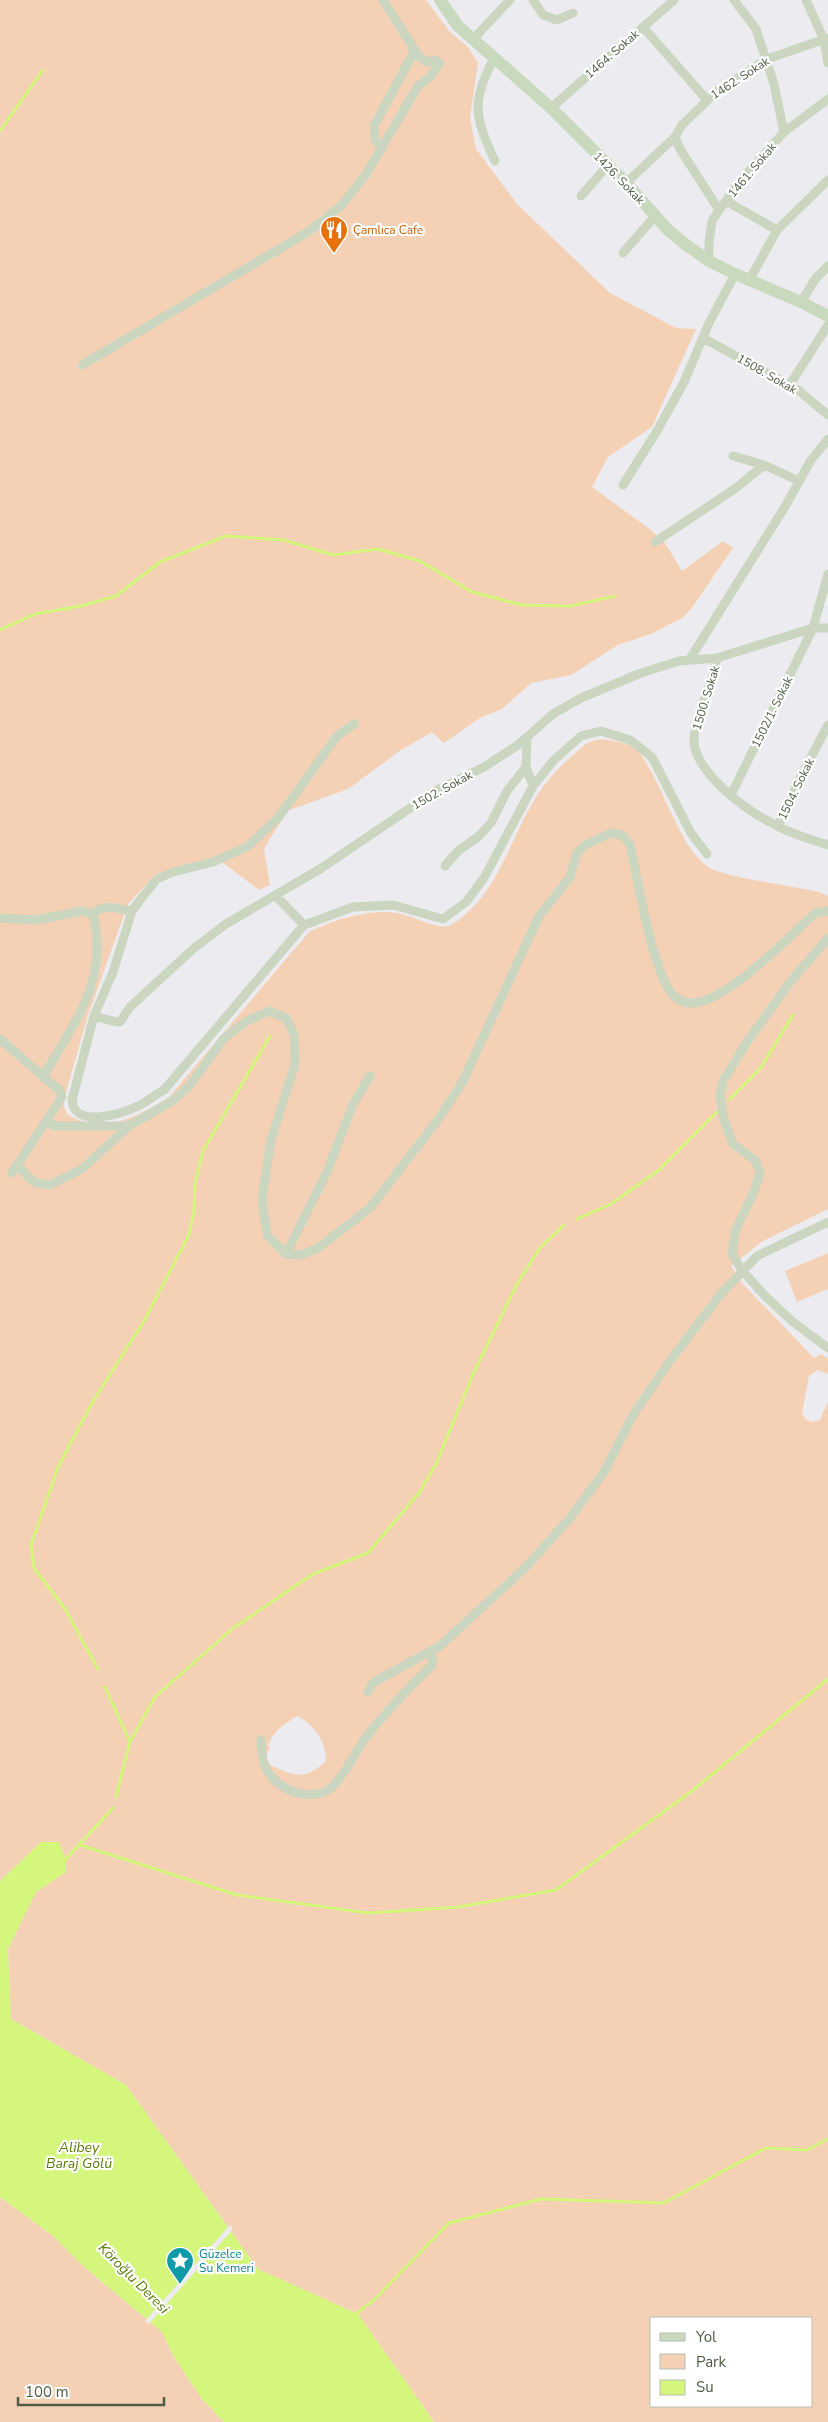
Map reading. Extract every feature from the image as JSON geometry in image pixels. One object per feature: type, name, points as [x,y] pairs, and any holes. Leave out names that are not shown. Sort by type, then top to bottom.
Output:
[{"type":"main road","name":"1426. Sokak","points":[[440,0],[458,26],[551,108],[626,183],[655,216],[685,244],[709,261],[828,316]]},
{"type":"street","points":[[82,365],[308,232],[340,207],[382,149],[418,86],[430,77],[440,63],[436,60],[427,62],[419,57],[383,0]]},
{"type":"street","points":[[473,39],[510,0]]},
{"type":"street","points":[[533,0],[542,15],[557,20],[573,13]]},
{"type":"street","name":"1464. Sokak","points":[[551,108],[674,0]]},
{"type":"street","points":[[734,0],[756,29],[767,59],[784,132]]},
{"type":"street","points":[[806,0],[826,39],[828,63]]},
{"type":"street","points":[[643,27],[707,100]]},
{"type":"street","name":"1462. Sokak","points":[[626,183],[675,137],[682,125],[707,100],[767,59],[826,39]]},
{"type":"street","points":[[382,149],[375,140],[374,126],[415,50]]},
{"type":"street","points":[[494,58],[481,86],[478,112],[482,131],[495,161]]},
{"type":"street","name":"1461. Sokak","points":[[709,261],[712,221],[718,210],[743,178],[784,132],[828,99]]},
{"type":"street","points":[[675,137],[680,149],[718,210]]},
{"type":"street","points":[[581,196],[608,165]]},
{"type":"street","points":[[750,280],[777,230],[828,180]]},
{"type":"street","points":[[726,201],[777,230]]},
{"type":"street","points":[[622,253],[655,216]]},
{"type":"street","points":[[801,302],[816,278],[828,266]]},
{"type":"street","points":[[623,485],[658,431],[684,382],[703,338],[735,274]]},
{"type":"street","points":[[789,386],[828,326]]},
{"type":"street","name":"1508. Sokak","points":[[703,338],[789,386],[828,415]]},
{"type":"street","points":[[690,659],[811,460],[828,439]]},
{"type":"street","points":[[732,456],[764,465],[799,481]]},
{"type":"street","points":[[655,542],[736,488],[764,465]]},
{"type":"street","name":"1502/1. Sokak","points":[[731,795],[813,628],[828,574]]},
{"type":"street","name":"1502. Sokak","points":[[94,1016],[112,1022],[120,1022],[130,1007],[193,949],[226,924],[320,869],[436,790],[484,767],[528,738],[553,714],[581,698],[641,673],[690,659],[717,658],[813,628],[828,628]]},
{"type":"street","name":"1500. Sokak","points":[[717,658],[694,742],[708,772],[731,795],[778,826],[828,845]]},
{"type":"street","points":[[354,724],[337,736],[278,818],[247,847],[213,862],[173,872],[158,879],[132,911],[114,972],[94,1016],[72,1100],[72,1108],[77,1112],[91,1118],[107,1116],[140,1105],[164,1090],[304,925],[354,907],[393,906],[443,919],[466,902],[484,878],[533,786],[554,760],[581,736],[601,731],[630,740],[652,757],[691,833],[706,854]]},
{"type":"street","name":"1504. Sokak","points":[[778,826],[801,776],[828,725]]},
{"type":"street","points":[[528,738],[526,767],[533,786]]},
{"type":"street","points":[[445,866],[458,851],[479,836],[492,823],[507,791],[526,767]]},
{"type":"street","points":[[18,1164],[29,1178],[37,1183],[50,1185],[82,1168],[129,1126],[174,1100],[192,1084],[224,1038],[247,1021],[269,1011],[286,1018],[294,1034],[296,1064],[271,1140],[262,1199],[267,1234],[286,1254],[301,1255],[318,1248],[370,1208],[437,1121],[462,1083],[539,916],[570,877],[577,853],[585,845],[611,833],[622,835],[630,844],[654,950],[673,996],[687,1003],[706,1000],[732,986],[816,913],[828,910]]},
{"type":"street","points":[[276,896],[304,925]]},
{"type":"street","points":[[92,914],[98,909],[106,907],[132,911]]},
{"type":"street","points":[[0,918],[36,920],[82,911],[92,914]]},
{"type":"street","points":[[43,1077],[85,1005],[97,965],[98,935],[92,914]]},
{"type":"street","points":[[828,938],[792,981],[747,1042],[723,1081],[720,1094],[723,1117],[733,1144],[756,1161],[760,1174],[753,1194],[735,1231],[732,1254],[742,1270],[793,1322],[828,1348]]},
{"type":"street","points":[[0,1039],[60,1091],[62,1097],[12,1173]]},
{"type":"street","points":[[286,1254],[327,1172],[353,1104],[370,1076]]},
{"type":"street","points":[[47,1121],[54,1126],[129,1126]]},
{"type":"street","points":[[368,1692],[374,1682],[431,1651],[462,1626],[525,1568],[570,1518],[604,1472],[633,1415],[669,1362],[721,1294],[742,1270],[757,1256],[828,1222]]},
{"type":"street","points":[[261,1740],[263,1764],[270,1776],[288,1791],[310,1794],[332,1787],[367,1736],[431,1666],[433,1662],[431,1651]]},
{"type":"green space","points":[[0,0],[426,0],[450,32],[468,47],[478,63],[470,118],[476,149],[517,204],[610,293],[676,328],[696,329],[652,427],[608,457],[592,487],[651,530],[665,543],[682,571],[723,541],[733,548],[691,609],[682,618],[651,634],[618,645],[571,675],[531,683],[502,709],[480,718],[444,743],[432,732],[398,752],[348,789],[287,811],[264,849],[270,885],[259,890],[215,857],[156,874],[128,904],[88,1015],[63,1103],[67,1114],[80,1121],[106,1124],[133,1117],[169,1097],[309,932],[319,927],[341,919],[378,912],[401,914],[441,926],[451,925],[467,913],[492,883],[528,811],[553,774],[585,744],[593,741],[610,740],[637,749],[652,772],[689,846],[708,867],[728,874],[819,892],[828,896],[828,1209],[763,1241],[731,1266],[742,1283],[814,1358],[821,1354],[828,1359],[828,1374],[818,1370],[809,1376],[802,1413],[805,1419],[812,1422],[820,1420],[828,1401],[828,2422],[434,2422],[358,2314],[258,2269],[126,2085],[11,2019],[8,1949],[36,1892],[66,1872],[9,1872],[0,1881]],"holes":[[[297,1716],[314,1729],[322,1740],[326,1761],[311,1772],[298,1775],[285,1772],[270,1765],[266,1756],[270,1748],[268,1745],[273,1736]]]},
{"type":"green space","points":[[828,1253],[828,1289],[797,1302],[785,1271]]},
{"type":"green space","points":[[0,2197],[52,2235],[82,2265],[162,2332],[174,2357],[202,2399],[224,2422],[0,2422]]},
{"type":"water","name":"Alibey Baraj Gölü","points":[[41,1842],[59,1842],[66,1859],[66,1872],[36,1892],[8,1949],[11,2019],[126,2085],[258,2269],[358,2314],[434,2422],[224,2422],[202,2399],[174,2357],[162,2332],[82,2265],[52,2235],[0,2197],[0,1881]]},
{"type":"pier","points":[[230,2225],[233,2229],[149,2324],[145,2321]]},
{"type":"waterway","points":[[0,131],[43,70]]},
{"type":"waterway","points":[[0,630],[35,614],[81,606],[116,596],[160,562],[226,536],[284,540],[333,555],[378,549],[420,561],[472,592],[522,605],[570,606],[615,596]]},
{"type":"waterway","points":[[730,1099],[760,1069],[793,1015]]},
{"type":"waterway","points":[[98,1669],[65,1609],[34,1568],[31,1545],[58,1467],[92,1403],[144,1321],[189,1235],[194,1210],[195,1183],[203,1151],[270,1036]]},
{"type":"waterway","points":[[577,1219],[611,1204],[659,1170],[717,1112]]},
{"type":"waterway","points":[[116,1797],[130,1742],[155,1697],[232,1629],[313,1574],[368,1553],[419,1493],[436,1464],[474,1372],[517,1284],[540,1248],[564,1225]]},
{"type":"waterway","points":[[80,1845],[237,1895],[368,1913],[458,1907],[556,1890],[692,1791],[828,1679]]},
{"type":"waterway","points":[[105,1687],[130,1742]]},
{"type":"waterway","points":[[64,1861],[113,1808]]},
{"type":"waterway","points":[[354,2315],[374,2300],[449,2223],[541,2199],[664,2203],[766,2148],[807,2150],[828,2139]]},
{"type":"place","name":"Çamlıca Cafe","points":[[334,254]]},
{"type":"place","name":"Güzelce Su Kemeri","points":[[180,2285]]},
{"type":"water label","name":"Köroğlu Deresi","points":[[134,2278]]}]
